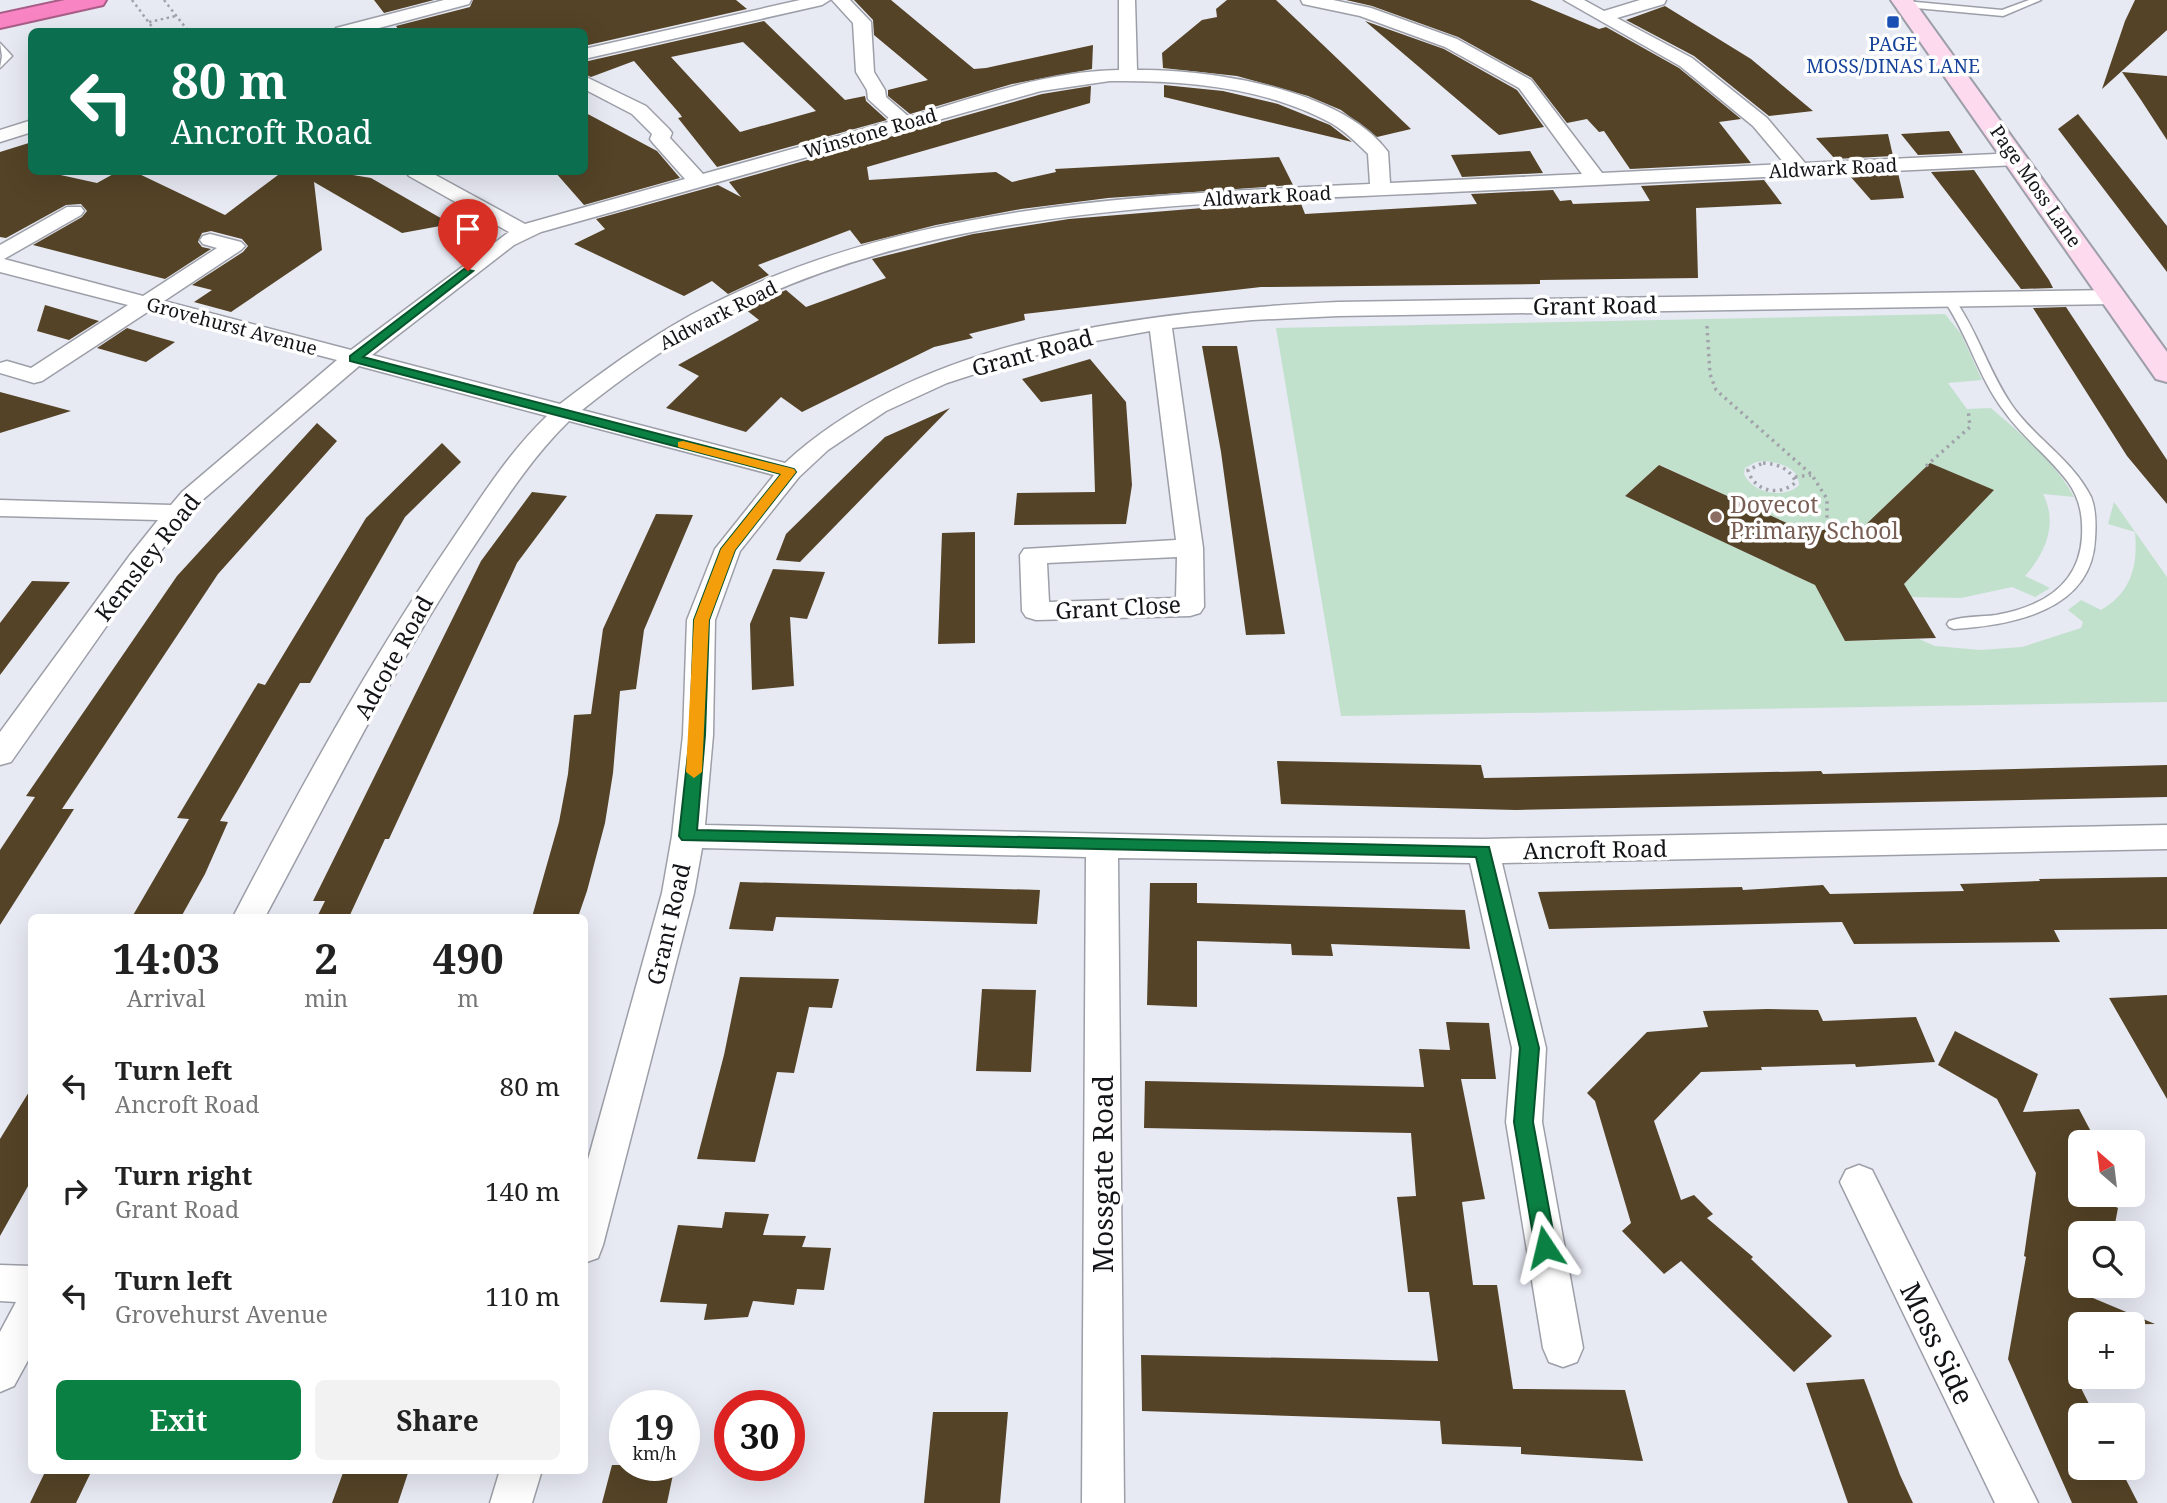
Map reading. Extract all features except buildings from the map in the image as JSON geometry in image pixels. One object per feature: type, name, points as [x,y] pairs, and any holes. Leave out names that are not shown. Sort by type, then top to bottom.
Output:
[{"type":"highway","points":[[0,21],[95,0]]},
{"type":"street","points":[[357,28],[463,0]]},
{"type":"street","points":[[588,53],[822,0]]},
{"type":"street","points":[[840,0],[862,22],[865,72],[876,90],[877,99],[905,123]]},
{"type":"street","points":[[1127,0],[1128,73]]},
{"type":"street","points":[[1309,0],[1365,12],[1451,43],[1525,84],[1597,180]]},
{"type":"street","points":[[1572,0],[1686,62],[1760,122],[1800,170]]},
{"type":"street","points":[[1605,16],[1658,0]]},
{"type":"street","name":"Page Moss Lane","points":[[1903,2],[2167,373]]},
{"type":"street","name":"Winstone Road","points":[[354,358],[507,241],[524,232],[1054,82],[1128,73],[1206,82],[1277,95],[1339,119],[1378,152],[1380,190]]},
{"type":"street","points":[[588,83],[639,110],[662,134],[660,139],[698,181]]},
{"type":"street","points":[[0,136],[28,127]]},
{"type":"street","name":"Aldwark Road","points":[[563,414],[632,361],[711,315],[812,270],[911,239],[998,220],[1083,208],[1171,200],[2017,159]]},
{"type":"street","points":[[421,175],[524,232]]},
{"type":"street","points":[[0,254],[74,211]]},
{"type":"street","points":[[7,368],[34,376],[234,246],[210,240]]},
{"type":"street","name":"Grovehurst Avenue","points":[[0,265],[789,472]]},
{"type":"street","name":"Grant Road","points":[[588,1230],[678,893],[688,836],[698,735],[701,620],[728,549],[789,472],[849,423],[878,406],[939,378],[1052,343],[1160,323],[1252,313],[1338,309],[2115,298]]},
{"type":"street","name":"Grant Close","points":[[1160,323],[1190,548],[1190,607],[1036,611],[1033,555],[1190,548]]},
{"type":"street","name":"Kemsley Road","points":[[0,754],[176,513],[212,477],[354,358]]},
{"type":"street","name":"Adcote Road","points":[[251,914],[428,594],[514,470],[563,414]]},
{"type":"street","points":[[0,508],[176,513]]},
{"type":"street","name":"Ancroft Road","points":[[688,836],[1483,851],[2167,836]]},
{"type":"street","name":"Mossgate Road","points":[[1102,845],[1103,1503]]},
{"type":"street","points":[[1483,851],[1529,1048],[1524,1122],[1563,1348]]},
{"type":"street","name":"Moss Side","points":[[1859,1182],[2017,1503]]},
{"type":"street","points":[[0,1283],[28,1284]]},
{"type":"street","points":[[0,1372],[28,1320]]},
{"type":"street","points":[[512,1503],[520,1474]]},
{"type":"lane","points":[[1903,2],[2003,13],[2037,0]]},
{"type":"lane","points":[[0,46],[7,56],[0,65]]},
{"type":"lane","points":[[1949,299],[1969,328],[1987,371],[2006,406],[2071,475],[2085,498],[2090,541],[2084,569],[2067,589],[2042,607],[1988,623],[1954,624]]},
{"type":"path","points":[[132,0],[153,28]]},
{"type":"path","points":[[164,0],[186,28]]},
{"type":"path","points":[[149,22],[176,16]]},
{"type":"path","points":[[1699,304],[1706,316],[1710,374],[1716,390],[1812,475],[1827,499],[1827,529]]},
{"type":"path","points":[[1926,466],[1970,426],[1968,409]]},
{"type":"path","points":[[1795,477],[1796,481],[1790,489],[1776,491],[1761,487],[1748,474],[1751,467],[1763,463],[1779,465],[1795,477],[1812,475]]},
{"type":"green space","name":"Dovecot Primary School","points":[[1945,314],[1961,334],[1982,380],[1948,383],[1967,409],[1991,408],[2026,438],[2057,471],[2074,497],[2043,494],[2049,516],[2048,537],[2039,557],[2025,576],[2050,588],[2035,597],[2012,587],[1961,598],[1911,597],[1904,584],[1993,491],[1930,463],[1858,532],[1827,529],[1809,533],[1660,465],[1625,496],[1815,585],[1845,641],[1919,639],[1935,646],[1980,650],[2022,647],[2081,628],[2083,622],[2068,610],[2081,600],[2101,610],[2120,595],[2134,566],[2135,532],[2108,524],[2114,502],[2167,577],[2167,702],[1341,716],[1276,328]],"holes":[[[1765,461],[1792,470],[1799,485],[1793,490],[1777,493],[1754,486],[1744,474],[1745,468]]]},
{"type":"slow traffic","points":[[683,445],[789,472],[728,549],[701,620],[698,735],[694,772]]},
{"type":"place","name":"PAGE MOSS/DINAS LANE","points":[[1893,22]]},
{"type":"place","name":"Dovecot Primary School","points":[[1716,517]]},
{"type":"route","points":[[468,271],[354,358],[789,472],[728,549],[701,620],[698,735],[688,836],[1255,849],[1483,851],[1529,1048],[1524,1122],[1545,1247]]}]
